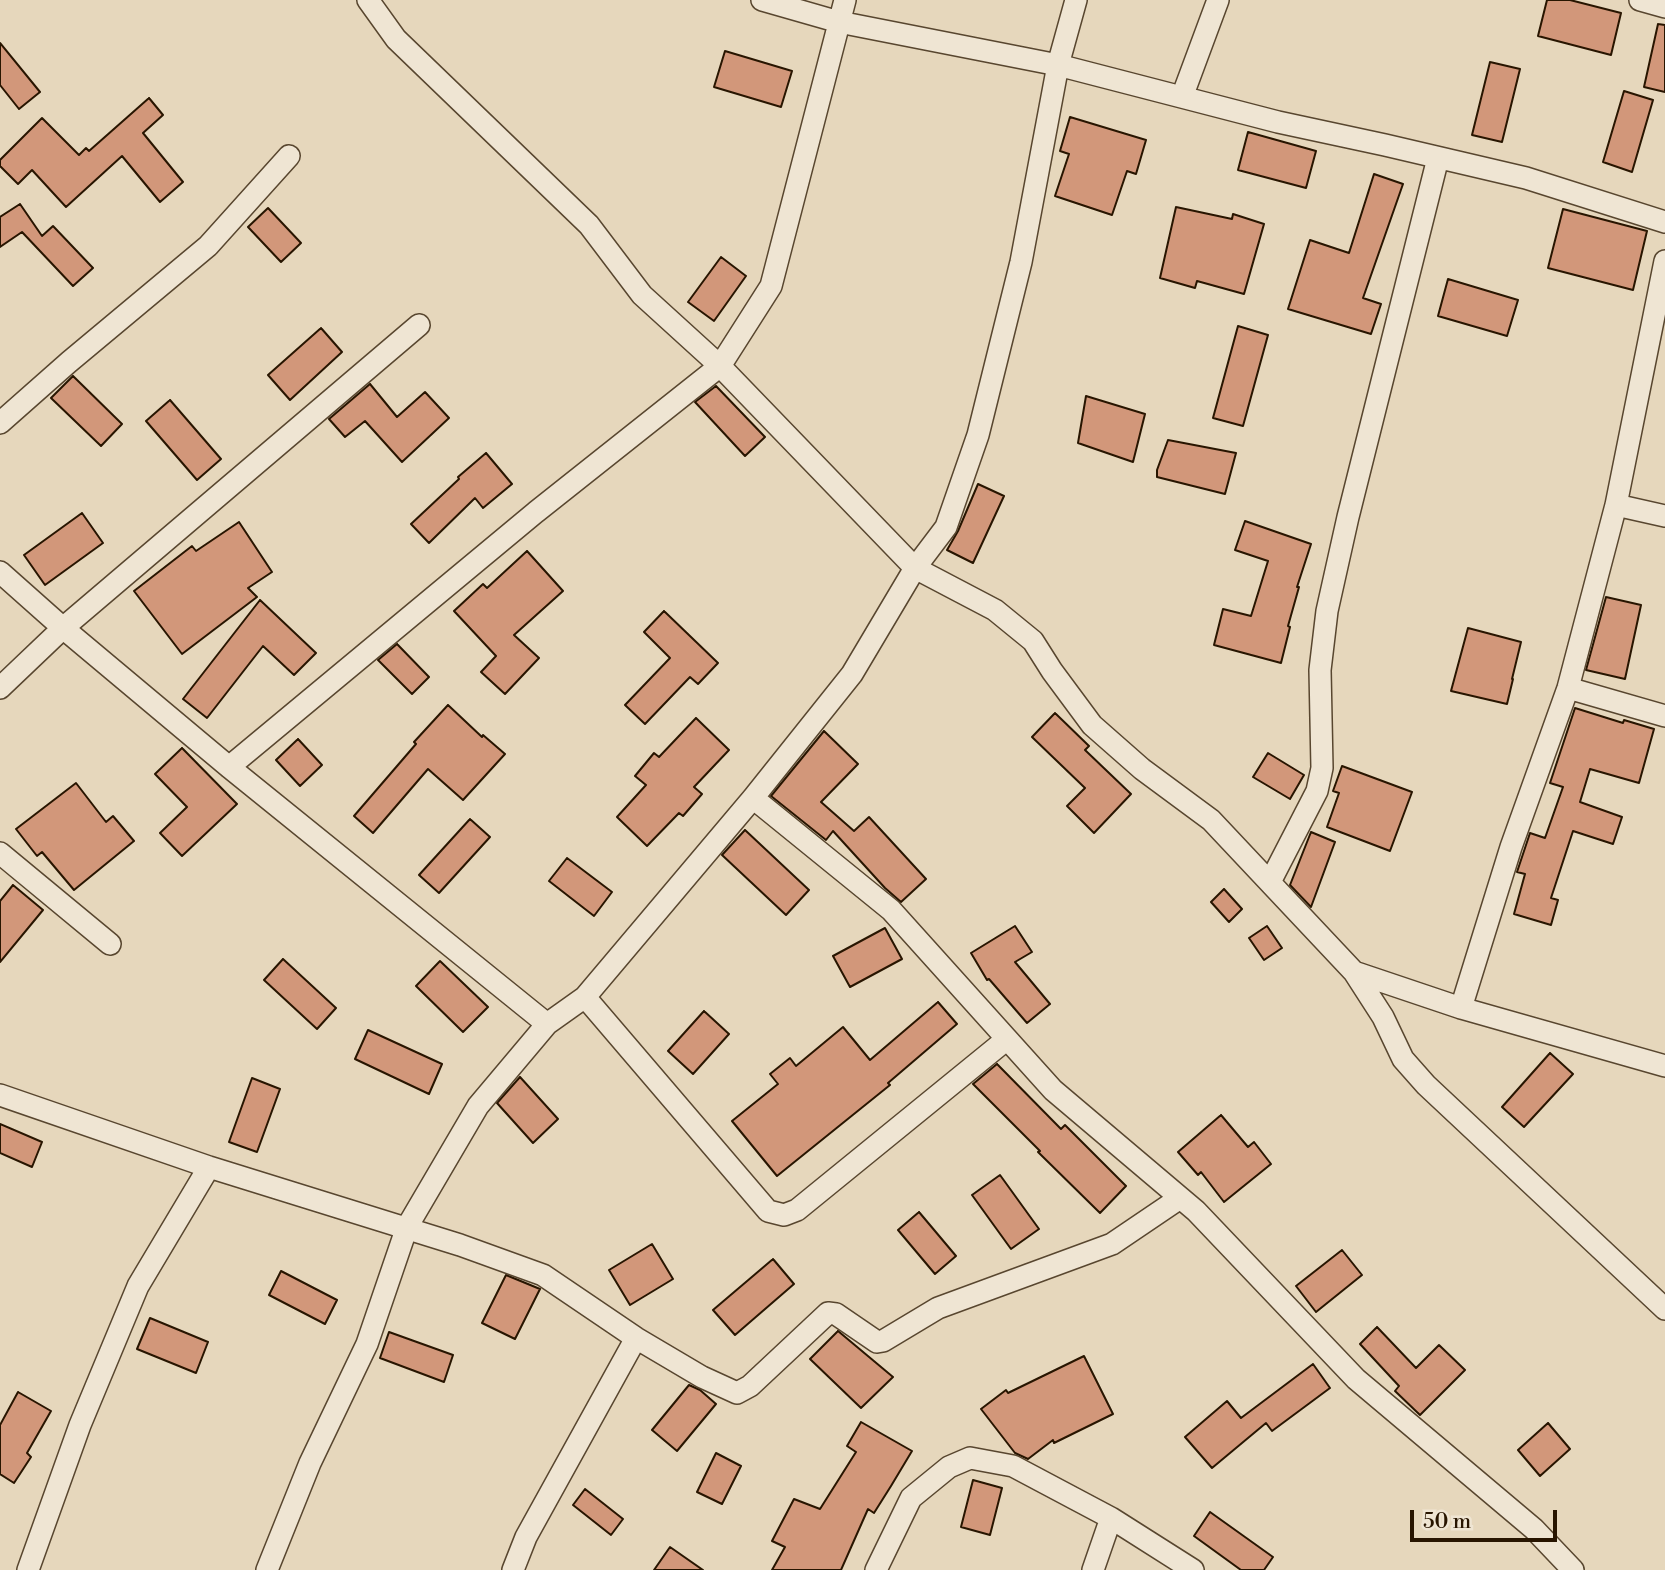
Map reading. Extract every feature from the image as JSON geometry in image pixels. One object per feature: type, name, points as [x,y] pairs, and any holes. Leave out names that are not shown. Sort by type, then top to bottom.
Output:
[{"type":"street","points":[[368,0],[396,39],[589,225],[642,295],[720,366],[915,568],[995,610],[1033,641],[1092,725],[1142,769],[1211,820],[1354,972],[1383,1017],[1403,1059],[1426,1085],[1665,1309]]},
{"type":"street","points":[[762,0],[839,22],[1058,65],[1278,122],[1526,178],[1665,222]]},
{"type":"street","points":[[229,767],[536,512],[720,366],[771,286],[845,0]]},
{"type":"street","points":[[267,1570],[310,1463],[367,1344],[407,1227],[478,1106],[547,1024],[585,997],[753,797],[852,674],[915,568],[946,527],[978,435],[1021,262],[1058,65],[1076,0]]},
{"type":"street","points":[[1182,97],[1218,0]]},
{"type":"street","points":[[1640,0],[1665,7]]},
{"type":"street","points":[[0,423],[208,246],[289,156]]},
{"type":"street","points":[[1270,882],[1317,791],[1322,768],[1320,670],[1327,611],[1438,158]]},
{"type":"street","points":[[1461,1008],[1511,847],[1568,688],[1616,505],[1665,261]]},
{"type":"street","points":[[0,688],[64,628],[419,325]]},
{"type":"street","points":[[1616,505],[1665,516]]},
{"type":"street","points":[[0,572],[229,767],[547,1024]]},
{"type":"street","points":[[1568,688],[1665,716]]},
{"type":"street","points":[[753,797],[891,910],[1054,1090],[1196,1211],[1356,1379],[1534,1529],[1573,1570]]},
{"type":"street","points":[[0,853],[110,944]]},
{"type":"street","points":[[1354,972],[1461,1008],[1665,1066]]},
{"type":"street","points":[[585,997],[768,1211],[784,1215],[797,1210],[1007,1039]]},
{"type":"street","points":[[0,1095],[209,1167],[407,1227],[543,1275],[636,1338],[702,1377],[737,1392],[750,1386],[828,1313],[836,1314],[877,1342],[938,1308],[1112,1244],[1180,1198]]},
{"type":"street","points":[[28,1570],[80,1425],[138,1286],[209,1167]]},
{"type":"street","points":[[513,1570],[526,1536],[636,1338]]},
{"type":"street","points":[[876,1570],[911,1498],[949,1467],[971,1458],[1013,1466],[1111,1518],[1193,1570]]},
{"type":"street","points":[[1093,1570],[1111,1518]]},
{"type":"building","points":[[1547,0],[1570,0],[1621,13],[1611,55],[1538,36]]},
{"type":"building","points":[[1658,24],[1665,25],[1665,92],[1644,87]]},
{"type":"building","points":[[0,43],[40,92],[19,109],[0,85]]},
{"type":"building","points":[[725,51],[792,71],[781,107],[714,87]]},
{"type":"building","points":[[1490,62],[1520,69],[1502,142],[1472,135]]},
{"type":"building","points":[[1624,91],[1653,100],[1632,172],[1603,162]]},
{"type":"building","points":[[149,98],[163,115],[143,133],[183,182],[160,202],[122,156],[66,207],[32,170],[18,184],[0,166],[0,160],[42,118],[79,155],[86,148],[89,151]]},
{"type":"building","points":[[1070,117],[1146,140],[1136,174],[1127,171],[1112,215],[1055,196],[1069,154],[1060,151]]},
{"type":"building","points":[[1248,132],[1316,151],[1306,188],[1238,170]]},
{"type":"building","points":[[1374,174],[1403,184],[1363,298],[1381,304],[1371,334],[1288,309],[1310,240],[1349,253]]},
{"type":"building","points":[[20,204],[42,236],[53,226],[93,268],[73,286],[22,232],[0,247],[0,217]]},
{"type":"building","points":[[1176,207],[1232,219],[1233,214],[1264,224],[1244,294],[1197,281],[1195,288],[1160,278]]},
{"type":"building","points":[[268,208],[301,243],[281,262],[248,227]]},
{"type":"building","points":[[1563,209],[1647,231],[1633,290],[1548,268]]},
{"type":"building","points":[[721,257],[746,276],[714,321],[688,302]]},
{"type":"building","points":[[1448,279],[1518,300],[1507,336],[1438,316]]},
{"type":"building","points":[[1238,326],[1268,335],[1243,426],[1213,418]]},
{"type":"building","points":[[321,328],[342,352],[290,400],[268,375]]},
{"type":"building","points":[[73,376],[122,424],[101,446],[51,398]]},
{"type":"building","points":[[370,384],[397,417],[425,392],[449,418],[402,462],[365,421],[345,437],[329,419]]},
{"type":"building","points":[[716,386],[765,437],[745,456],[695,402]]},
{"type":"building","points":[[1086,396],[1145,414],[1133,462],[1078,443]]},
{"type":"building","points":[[170,400],[221,459],[197,480],[146,421]]},
{"type":"building","points":[[1168,440],[1236,453],[1225,494],[1157,477]]},
{"type":"building","points":[[486,453],[512,484],[483,508],[475,498],[429,543],[411,524]]},
{"type":"building","points":[[978,484],[1004,496],[973,563],[947,550]]},
{"type":"building","points":[[82,513],[103,543],[45,585],[24,555]]},
{"type":"building","points":[[1245,521],[1311,544],[1297,587],[1281,663],[1214,645],[1223,609],[1251,616],[1268,561],[1235,550]]},
{"type":"building","points":[[239,522],[272,572],[248,588],[257,597],[182,654],[134,591],[192,546],[196,551]]},
{"type":"building","points":[[527,551],[563,591],[514,635],[539,658],[505,694],[481,672],[496,656],[454,611],[483,584],[487,588]]},
{"type":"building","points":[[1606,597],[1641,605],[1625,679],[1586,670]]},
{"type":"building","points":[[260,600],[316,653],[294,675],[263,646],[207,718],[183,699]]},
{"type":"building","points":[[664,611],[718,663],[698,684],[690,677],[645,724],[625,705],[670,658],[644,632]]},
{"type":"building","points":[[1468,628],[1521,642],[1507,704],[1451,691]]},
{"type":"building","points":[[397,644],[429,677],[412,694],[378,660]]},
{"type":"building","points":[[448,705],[482,737],[483,735],[505,754],[463,800],[428,769],[373,833],[354,816]]},
{"type":"building","points":[[1575,708],[1623,723],[1624,720],[1654,729],[1639,783],[1590,769],[1580,802],[1622,817],[1613,844],[1573,831],[1551,898],[1558,900],[1551,925],[1514,914],[1525,874],[1517,872],[1530,833],[1545,838],[1563,787],[1550,783]]},
{"type":"building","points":[[1055,713],[1089,746],[1085,750],[1131,794],[1094,833],[1067,806],[1085,788],[1032,737]]},
{"type":"building","points":[[696,718],[729,750],[694,787],[702,794],[683,816],[679,813],[647,846],[617,817],[646,785],[635,776],[654,753],[659,757]]},
{"type":"building","points":[[824,731],[858,764],[821,802],[854,831],[869,817],[926,879],[901,902],[833,831],[826,840],[771,796]]},
{"type":"building","points":[[298,739],[322,765],[300,786],[276,760]]},
{"type":"building","points":[[182,748],[237,804],[182,856],[160,833],[187,807],[155,774]]},
{"type":"building","points":[[1268,753],[1304,775],[1290,799],[1253,777]]},
{"type":"building","points":[[1342,766],[1412,792],[1390,851],[1327,827],[1339,793],[1333,791]]},
{"type":"building","points":[[76,783],[106,822],[113,816],[134,841],[74,890],[42,852],[37,856],[16,829]]},
{"type":"building","points":[[470,819],[490,837],[439,893],[419,875]]},
{"type":"building","points":[[745,830],[809,890],[786,915],[722,855]]},
{"type":"building","points":[[1311,832],[1335,842],[1311,907],[1290,885]]},
{"type":"building","points":[[567,858],[612,892],[594,916],[549,881]]},
{"type":"building","points":[[13,885],[43,910],[0,962],[0,901]]},
{"type":"building","points":[[1224,889],[1242,909],[1229,922],[1211,902]]},
{"type":"building","points":[[1015,926],[1032,952],[1015,962],[1050,1004],[1027,1023],[989,979],[987,980],[971,953]]},
{"type":"building","points":[[1267,926],[1282,948],[1264,960],[1249,938]]},
{"type":"building","points":[[885,928],[902,959],[850,987],[833,956]]},
{"type":"building","points":[[283,959],[336,1008],[317,1029],[264,980]]},
{"type":"building","points":[[440,961],[488,1007],[463,1032],[416,986]]},
{"type":"building","points":[[938,1002],[957,1024],[888,1083],[890,1085],[777,1176],[732,1121],[778,1084],[770,1074],[790,1058],[796,1066],[843,1027],[870,1060]]},
{"type":"building","points":[[704,1011],[729,1034],[693,1074],[668,1051]]},
{"type":"building","points":[[368,1030],[442,1064],[429,1094],[355,1059]]},
{"type":"building","points":[[1550,1053],[1573,1074],[1524,1127],[1502,1107]]},
{"type":"building","points":[[997,1064],[1061,1129],[1065,1125],[1126,1186],[1100,1213],[973,1084]]},
{"type":"building","points":[[520,1077],[558,1119],[533,1143],[497,1103]]},
{"type":"building","points":[[252,1078],[280,1089],[257,1152],[229,1142]]},
{"type":"building","points":[[1221,1115],[1248,1147],[1254,1142],[1271,1164],[1224,1202],[1201,1172],[1198,1175],[1178,1152]]},
{"type":"building","points":[[0,1124],[42,1142],[32,1167],[0,1153]]},
{"type":"building","points":[[1000,1175],[1039,1229],[1011,1249],[972,1195]]},
{"type":"building","points":[[919,1212],[956,1256],[935,1274],[898,1230]]},
{"type":"building","points":[[652,1244],[673,1279],[630,1305],[609,1270]]},
{"type":"building","points":[[1342,1250],[1362,1275],[1316,1312],[1296,1286]]},
{"type":"building","points":[[773,1259],[794,1284],[735,1335],[713,1310]]},
{"type":"building","points":[[281,1271],[337,1300],[325,1324],[269,1295]]},
{"type":"building","points":[[506,1275],[540,1289],[515,1339],[482,1323]]},
{"type":"building","points":[[150,1318],[208,1342],[196,1373],[137,1349]]},
{"type":"building","points":[[1377,1327],[1416,1368],[1439,1345],[1465,1370],[1420,1415],[1395,1391],[1399,1386],[1360,1344]]},
{"type":"building","points":[[838,1331],[893,1377],[861,1408],[810,1359]]},
{"type":"building","points":[[389,1332],[453,1355],[444,1382],[380,1358]]},
{"type":"building","points":[[1084,1356],[1113,1414],[1054,1443],[1053,1440],[1028,1459],[1015,1453],[981,1409],[1006,1390],[1008,1393]]},
{"type":"building","points":[[1313,1364],[1330,1388],[1272,1431],[1266,1423],[1212,1468],[1185,1437],[1227,1401],[1241,1418]]},
{"type":"building","points":[[689,1385],[700,1390],[716,1404],[677,1451],[652,1430]]},
{"type":"building","points":[[18,1392],[51,1411],[27,1453],[31,1457],[14,1483],[0,1474],[0,1425]]},
{"type":"building","points":[[861,1422],[912,1451],[874,1513],[868,1509],[841,1570],[772,1570],[785,1547],[772,1541],[794,1499],[820,1509],[856,1452],[847,1446]]},
{"type":"building","points":[[1548,1423],[1570,1449],[1540,1476],[1518,1450]]},
{"type":"building","points":[[716,1453],[741,1466],[722,1504],[697,1492]]},
{"type":"building","points":[[973,1480],[1002,1488],[990,1535],[961,1527]]},
{"type":"building","points":[[585,1489],[623,1519],[611,1535],[573,1505]]},
{"type":"building","points":[[1210,1512],[1273,1557],[1264,1570],[1241,1570],[1194,1536]]},
{"type":"building","points":[[670,1547],[703,1570],[654,1570]]}]
